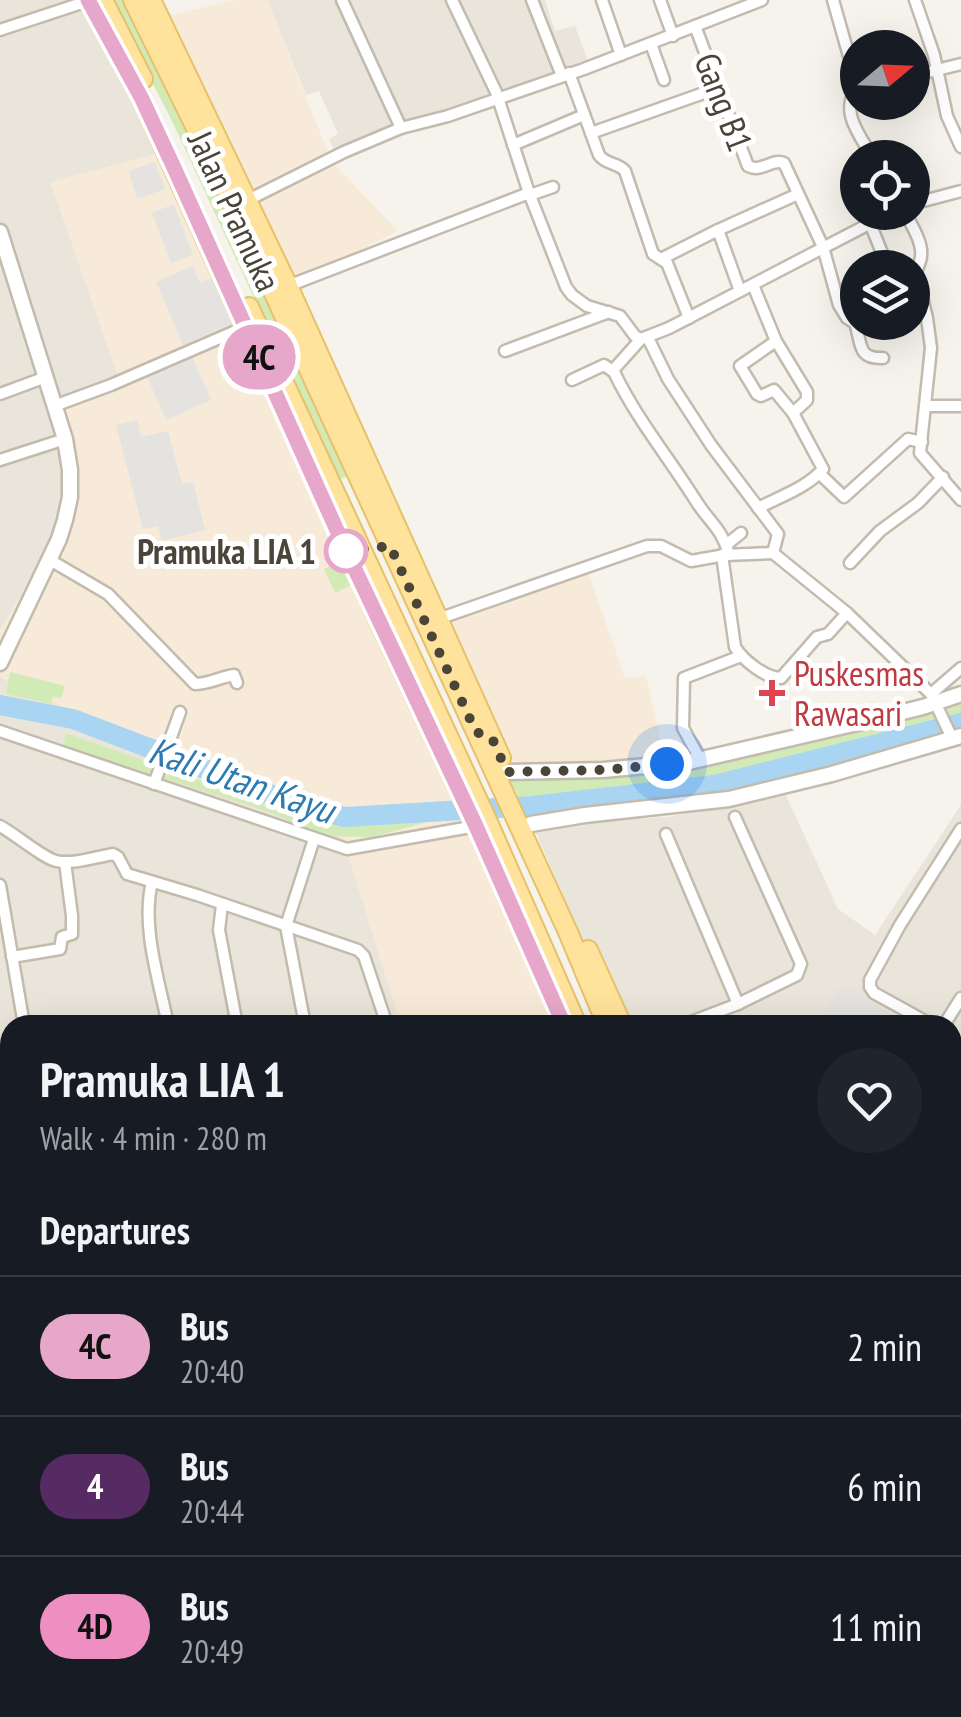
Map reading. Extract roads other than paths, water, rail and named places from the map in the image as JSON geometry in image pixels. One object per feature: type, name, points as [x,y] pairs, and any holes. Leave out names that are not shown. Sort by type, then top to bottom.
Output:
[{"type":"main road","name":"Jalan Pramuka","points":[[103,0],[122,33],[470,798],[560,1015]]},
{"type":"main road","name":"Jalan Pramuka","points":[[133,0],[617,1015]]},
{"type":"main road","name":"Jalan Pramuka","points":[[151,0],[288,286],[438,619],[484,735],[507,772],[514,800]]},
{"type":"main road","name":"Jalan Pramuka","points":[[88,1],[142,99],[246,327],[343,525]]},
{"type":"main road","points":[[122,33],[143,20]]},
{"type":"main road","name":"Jalan Pramuka","points":[[478,822],[572,1015]]},
{"type":"main road","name":"Jalan Pramuka","points":[[526,822],[603,1015]]},
{"type":"street","points":[[342,0],[401,128]]},
{"type":"street","points":[[452,0],[498,97],[529,194],[566,287],[587,306],[620,316],[636,336],[645,339],[722,461],[778,534],[773,554]]},
{"type":"street","points":[[532,0],[602,160],[616,163],[625,171],[653,254],[667,263],[690,318]]},
{"type":"street","points":[[602,0],[621,55]]},
{"type":"street","points":[[660,0],[673,36]]},
{"type":"street","points":[[248,200],[401,128],[566,75],[762,0]]},
{"type":"street","points":[[833,0],[842,30]]},
{"type":"street","points":[[915,0],[934,54],[947,116],[961,146]]},
{"type":"street","points":[[0,30],[88,1]]},
{"type":"street","name":"Gang B1","points":[[695,26],[748,166],[757,169],[781,161],[787,168],[823,247],[840,305],[846,318],[855,323],[863,353],[883,358]]},
{"type":"street","points":[[651,44],[664,80]]},
{"type":"street","points":[[930,72],[961,64]]},
{"type":"street","points":[[591,133],[718,88]]},
{"type":"street","points":[[513,144],[584,115]]},
{"type":"street","points":[[288,286],[553,186]]},
{"type":"street","points":[[930,199],[961,190]]},
{"type":"street","points":[[662,259],[798,194]]},
{"type":"street","points":[[718,230],[740,291]]},
{"type":"street","points":[[614,372],[645,339],[856,230]]},
{"type":"street","points":[[0,232],[5,264],[46,378],[70,470],[70,497],[59,539],[0,663]]},
{"type":"street","points":[[753,285],[776,342],[807,392],[808,400],[793,412]]},
{"type":"street","points":[[505,351],[610,312]]},
{"type":"street","points":[[54,406],[246,327]]},
{"type":"street","points":[[930,340],[920,450],[961,500]]},
{"type":"street","points":[[758,508],[820,474],[823,466],[793,412],[777,392],[756,394],[742,373],[740,366],[776,342]]},
{"type":"street","points":[[572,380],[604,365],[614,372],[654,440],[722,533],[735,647],[741,656],[773,678],[780,678],[817,637],[828,634],[847,612]]},
{"type":"street","points":[[0,394],[46,378]]},
{"type":"street","points":[[925,406],[961,406]]},
{"type":"street","points":[[820,474],[841,497],[846,497],[902,442],[908,438],[922,442]]},
{"type":"street","points":[[0,460],[64,439]]},
{"type":"street","points":[[850,563],[880,531],[918,503],[943,477]]},
{"type":"street","points":[[726,552],[740,533]]},
{"type":"street","points":[[438,619],[648,546],[661,546],[692,561],[726,552],[773,554],[847,612],[943,697],[955,738],[729,799],[526,822]]},
{"type":"street","points":[[50,560],[108,594],[196,684],[234,674],[237,683]]},
{"type":"street","points":[[700,759],[682,728],[684,678],[741,656]]},
{"type":"street","points":[[507,772],[603,770],[700,759],[866,721],[943,697],[961,668]]},
{"type":"street","points":[[154,784],[180,712]]},
{"type":"street","points":[[0,730],[347,849],[478,822]]},
{"type":"street","points":[[709,1015],[797,976],[801,964],[735,817]]},
{"type":"street","points":[[0,826],[52,860],[64,862],[113,854],[127,874],[361,952],[384,1015]]},
{"type":"street","points":[[914,1015],[874,993],[870,980],[900,924],[961,829]]},
{"type":"street","points":[[666,834],[738,1004]]},
{"type":"street","points":[[303,1015],[286,926],[314,839]]},
{"type":"street","points":[[12,957],[60,949],[62,936],[72,934],[64,862]]},
{"type":"street","points":[[152,882],[151,936],[166,1015]]},
{"type":"street","points":[[0,885],[22,1015]]},
{"type":"street","points":[[222,904],[219,930],[234,1015]]},
{"type":"waterway","name":"Kali Utan Kayu","points":[[0,705],[73,719],[304,807],[345,817],[532,806],[715,785],[961,723]]},
{"type":"place","name":"Pramuka LIA 1","points":[[346,551]]},
{"type":"place","name":"Puskesmas Rawasari","points":[[772,693]]}]
